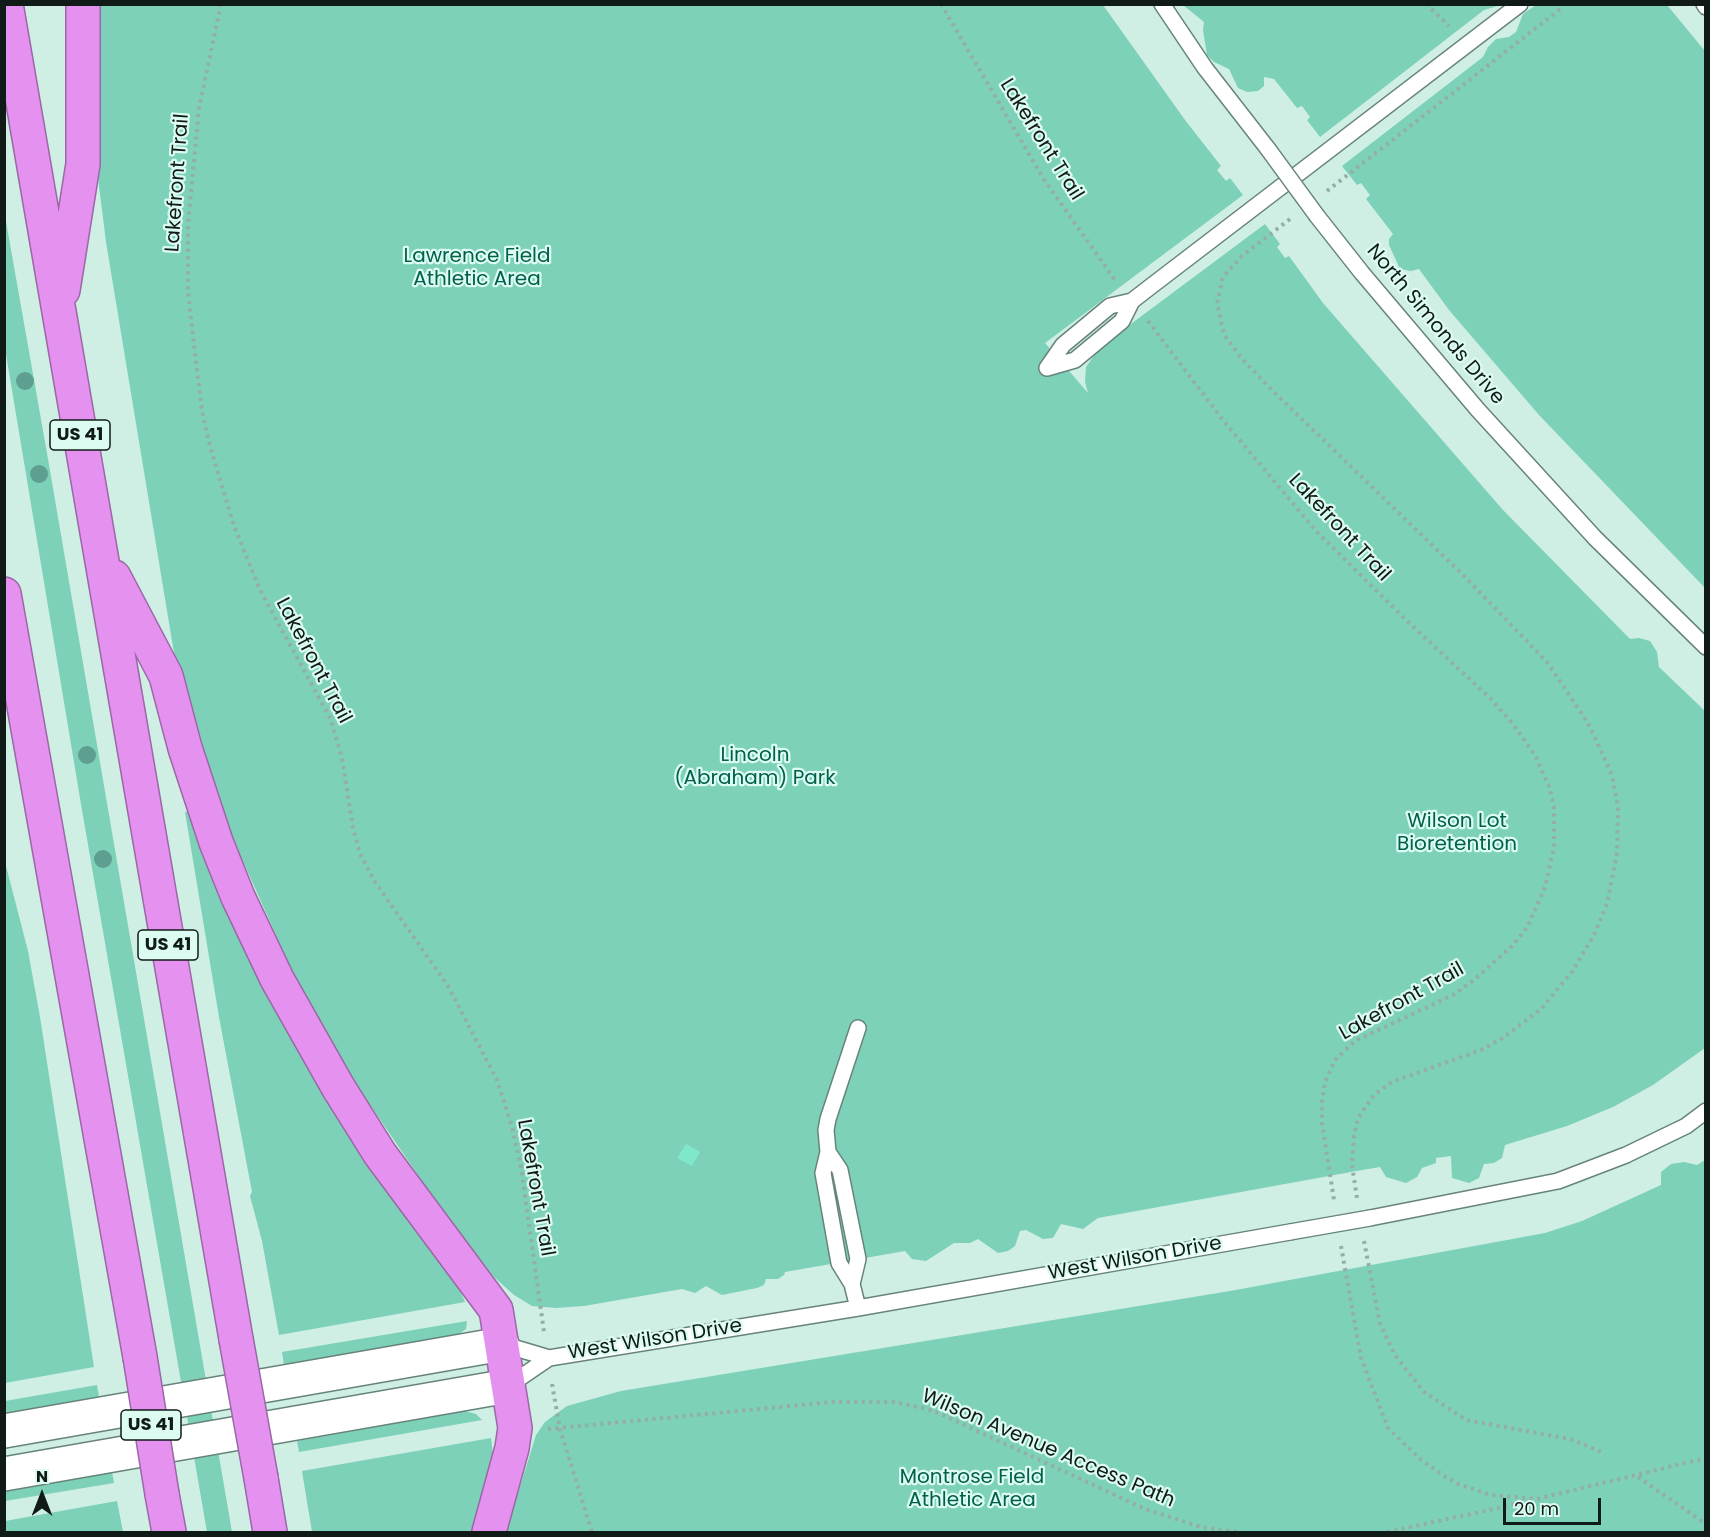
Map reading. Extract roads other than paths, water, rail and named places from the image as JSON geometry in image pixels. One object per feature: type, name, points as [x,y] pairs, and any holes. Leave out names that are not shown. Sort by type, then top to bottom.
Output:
[{"type":"highway","name":"US 41","points":[[6,4],[270,1533]]},
{"type":"highway","points":[[59,319],[83,164],[83,4]]},
{"type":"highway","points":[[101,551],[166,676],[185,748],[216,842],[238,897],[277,979],[374,1145],[495,1310],[502,1344],[514,1435],[489,1533]]},
{"type":"highway","name":"US 41","points":[[4,594],[140,1357],[169,1533]]},
{"type":"street","name":"West Wilson Drive","points":[[4,1431],[502,1344]]},
{"type":"street","name":"West Wilson Drive","points":[[4,1474],[508,1386]]},
{"type":"lane","name":"North Simonds Drive","points":[[1162,4],[1211,76],[1362,273],[1478,410],[1595,538],[1706,647]]},
{"type":"lane","points":[[1132,301],[1122,321],[1075,360],[1047,368],[1063,345],[1110,306],[1132,301],[1520,4]]},
{"type":"lane","points":[[858,1028],[828,1119],[828,1152],[840,1170],[858,1259],[852,1284],[858,1308]]},
{"type":"lane","name":"West Wilson Drive","points":[[508,1386],[549,1358],[858,1308],[1364,1219],[1558,1181],[1626,1155],[1686,1126],[1706,1111]]},
{"type":"lane","name":"West Wilson Drive","points":[[502,1344],[549,1358]]},
{"type":"park label","name":"Lawrence Field Athletic Area","points":[[477,268]]},
{"type":"park label","name":"Lincoln (Abraham) Park","points":[[755,768]]},
{"type":"park label","name":"Wilson Lot Bioretention","points":[[1457,834]]},
{"type":"park label","name":"Montrose Field Athletic Area","points":[[972,1490]]}]
